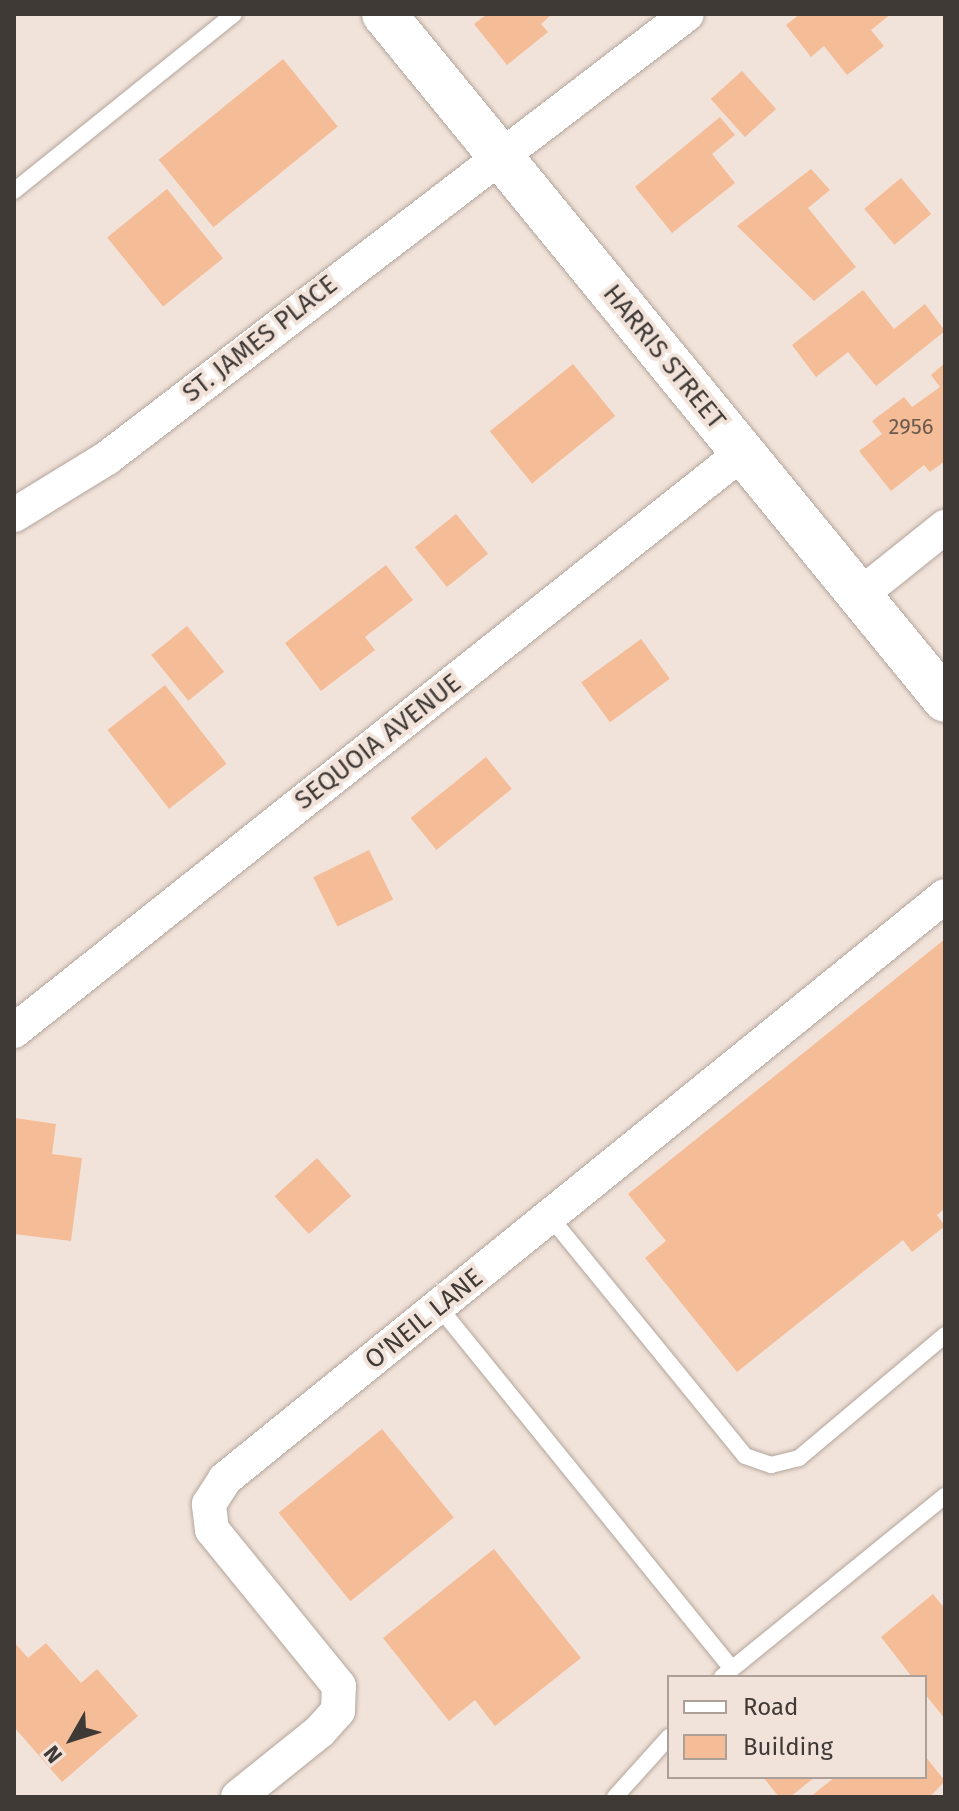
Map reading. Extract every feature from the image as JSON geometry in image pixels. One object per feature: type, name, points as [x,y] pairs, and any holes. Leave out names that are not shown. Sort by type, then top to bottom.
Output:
[{"type":"main road","name":"HARRIS STREET","points":[[384,14],[945,700]]},
{"type":"street","name":"ST. JAMES PLACE","points":[[14,515],[107,458],[687,14]]},
{"type":"street","name":"SEQUOIA AVENUE","points":[[14,1031],[742,453]]},
{"type":"street","points":[[860,595],[945,527]]},
{"type":"street","name":"O'NEIL LANE","points":[[238,1797],[329,1721],[338,1711],[339,1686],[212,1530],[209,1504],[225,1479],[945,896]]},
{"type":"lane","points":[[14,191],[234,14]]},
{"type":"lane","points":[[551,1218],[745,1456],[771,1465],[799,1458],[945,1335]]},
{"type":"lane","points":[[439,1307],[727,1672],[945,1496]]},
{"type":"lane","points":[[615,1797],[667,1739]]},
{"type":"building","points":[[487,14],[552,14],[541,24],[548,32],[507,65],[474,24]]},
{"type":"building","points":[[800,14],[891,14],[871,30],[884,46],[847,75],[824,46],[811,57],[786,25]]},
{"type":"building","points":[[283,59],[338,127],[213,227],[159,160]]},
{"type":"building","points":[[742,71],[776,109],[745,137],[711,99]]},
{"type":"building","points":[[720,117],[735,135],[712,154],[735,183],[672,233],[635,187]]},
{"type":"building","points":[[811,169],[830,190],[808,208],[856,267],[814,301],[737,226]]},
{"type":"building","points":[[901,178],[931,214],[894,245],[864,209]]},
{"type":"building","points":[[167,189],[223,258],[163,307],[107,237]]},
{"type":"building","points":[[863,290],[894,329],[925,304],[945,331],[876,386],[848,352],[816,377],[792,345]]},
{"type":"building","points":[[945,363],[945,461],[930,472],[924,465],[891,491],[859,451],[882,434],[872,421],[904,397],[912,407],[940,387],[931,375]]},
{"type":"building","points":[[573,364],[615,416],[532,483],[490,431]]},
{"type":"building","points":[[456,514],[488,554],[447,587],[415,547]]},
{"type":"building","points":[[386,565],[413,600],[365,637],[375,650],[321,691],[285,643]]},
{"type":"building","points":[[187,626],[224,672],[188,701],[151,655]]},
{"type":"building","points":[[641,639],[670,679],[610,722],[581,682]]},
{"type":"building","points":[[165,685],[227,764],[169,809],[107,730]]},
{"type":"building","points":[[486,757],[512,789],[436,850],[411,818]]},
{"type":"building","points":[[369,850],[393,899],[337,927],[313,877]]},
{"type":"building","points":[[945,939],[945,1208],[937,1215],[945,1226],[912,1252],[903,1240],[737,1372],[645,1258],[666,1241],[628,1194]]},
{"type":"building","points":[[15,1118],[56,1124],[52,1154],[82,1158],[71,1241],[14,1234]]},
{"type":"building","points":[[317,1158],[351,1196],[309,1234],[275,1196]]},
{"type":"building","points":[[382,1429],[454,1518],[350,1601],[279,1513]]},
{"type":"building","points":[[494,1549],[581,1658],[495,1726],[475,1700],[449,1721],[383,1638]]},
{"type":"building","points":[[933,1594],[945,1609],[945,1719],[927,1696],[927,1675],[910,1675],[881,1637]]},
{"type":"building","points":[[14,1642],[28,1658],[46,1643],[81,1683],[97,1669],[138,1716],[62,1782],[14,1727]]},
{"type":"building","points":[[927,1758],[945,1781],[930,1797],[810,1797],[832,1779],[927,1779]]},
{"type":"building","points":[[765,1779],[812,1779],[790,1797],[779,1797]]}]
